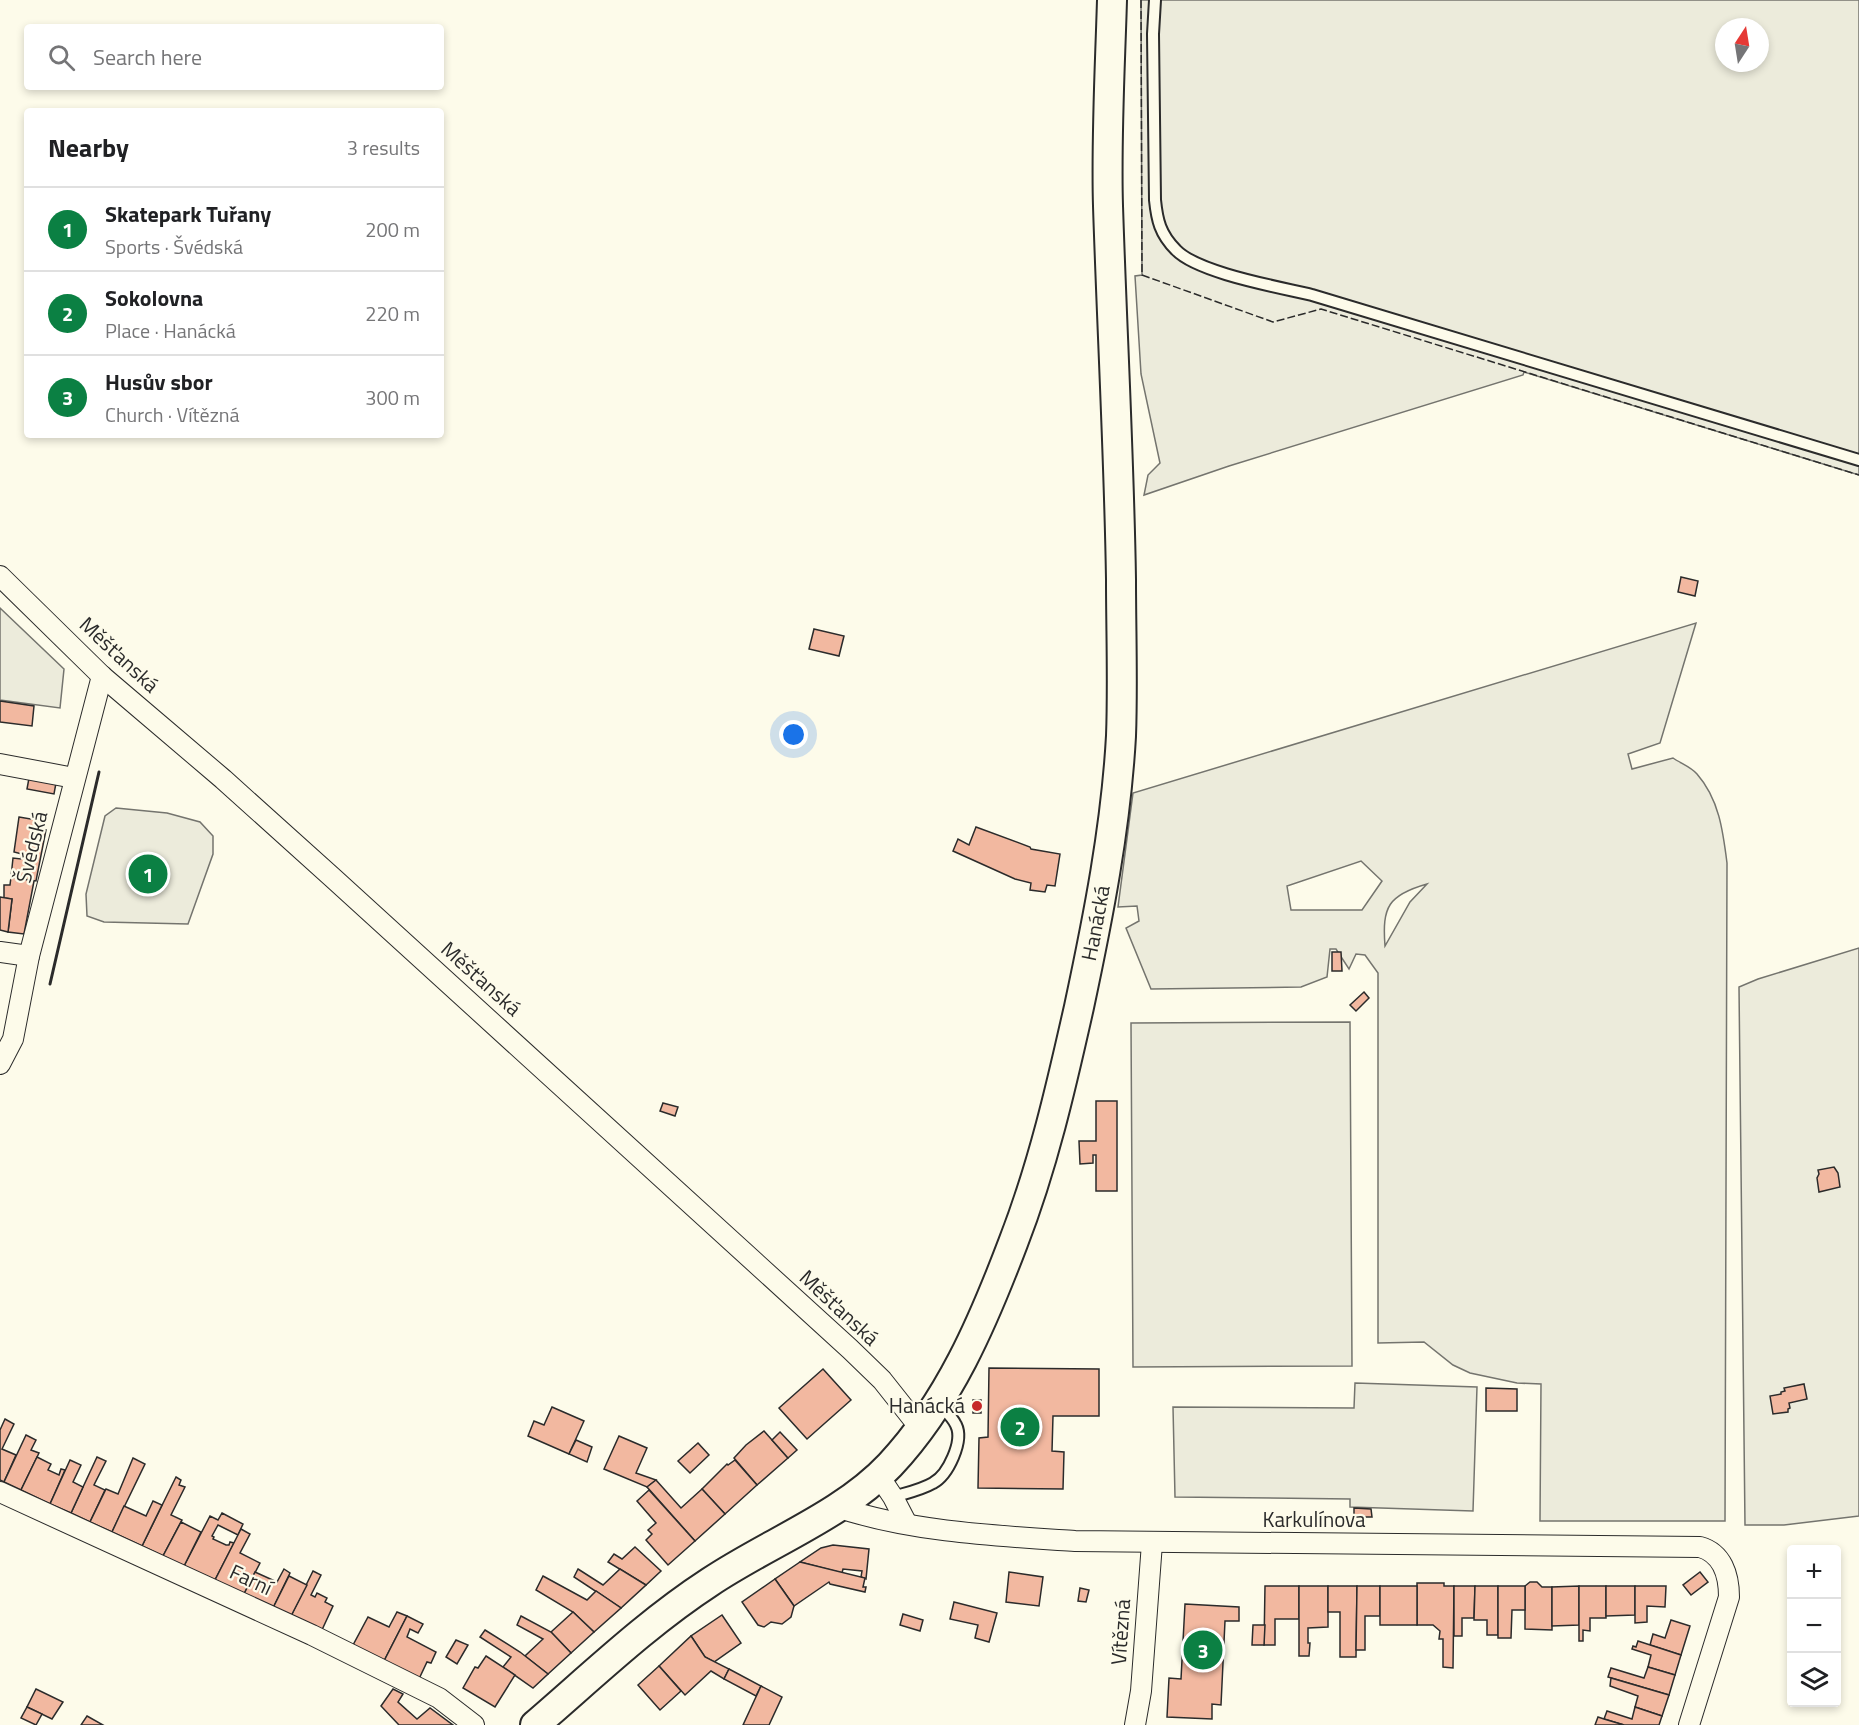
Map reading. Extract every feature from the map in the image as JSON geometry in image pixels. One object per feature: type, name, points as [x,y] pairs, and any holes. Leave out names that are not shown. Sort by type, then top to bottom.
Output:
[{"type":"street","name":"Hanácká","points":[[536,1725],[687,1598],[744,1560],[837,1507],[886,1487],[902,1452],[954,1377],[1002,1273],[1025,1212],[1060,1092],[1096,927],[1114,811],[1120,736],[1122,653],[1119,487],[1108,200],[1112,0]]},
{"type":"street","name":"Měšťanská","points":[[0,576],[102,676],[274,824],[850,1349],[882,1380],[920,1428]]},
{"type":"street","name":"Švédská","points":[[0,1064],[13,1040],[29,956],[102,676]]},
{"type":"street","points":[[0,764],[74,778]]},
{"type":"street","points":[[0,952],[29,956]]},
{"type":"street","points":[[886,1487],[907,1524]]},
{"type":"street","name":"Farní","points":[[0,1492],[312,1635],[439,1698],[474,1725]]},
{"type":"street","name":"Karkulínova","points":[[837,1507],[874,1519],[1026,1538],[1152,1543],[1700,1547],[1711,1551],[1718,1558],[1726,1572],[1729,1597],[1689,1725]]},
{"type":"street","name":"Vítězná","points":[[1135,1725],[1141,1691],[1152,1543]]},
{"type":"lane","points":[[1155,0],[1153,34],[1155,200],[1158,222],[1166,238],[1177,252],[1196,263],[1226,273],[1312,295],[1859,460]]},
{"type":"lane","points":[[886,1487],[933,1483],[944,1475],[950,1466],[958,1430],[951,1417],[938,1403]]},
{"type":"shaded area","points":[[1141,0],[1859,0],[1859,475],[1524,372],[1523,375],[1229,466],[1144,495],[1148,475],[1160,463],[1141,374],[1135,276],[1142,275]]},
{"type":"shaded area","points":[[0,608],[64,669],[60,708],[0,700]]},
{"type":"shaded area","points":[[1696,623],[1660,743],[1628,754],[1632,769],[1673,758],[1697,774],[1710,794],[1719,816],[1727,863],[1725,1521],[1540,1521],[1541,1384],[1517,1383],[1470,1373],[1453,1365],[1424,1342],[1378,1343],[1378,973],[1365,955],[1356,954],[1349,969],[1336,949],[1330,949],[1327,977],[1301,987],[1151,989],[1126,928],[1139,921],[1137,906],[1118,907],[1133,793]],"holes":[[[1361,861],[1382,881],[1362,910],[1291,910],[1287,886]],[[1427,884],[1410,902],[1385,946],[1385,921],[1390,904],[1404,893]]]},
{"type":"shaded area","points":[[116,808],[167,813],[200,822],[213,836],[213,854],[188,924],[104,922],[87,916],[86,894],[105,816]]},
{"type":"shaded area","points":[[1859,948],[1859,1516],[1784,1525],[1745,1525],[1739,987]]},
{"type":"shaded area","points":[[1350,1022],[1352,1366],[1133,1367],[1131,1023]]},
{"type":"shaded area","points":[[1355,1383],[1477,1387],[1473,1511],[1350,1507],[1350,1499],[1175,1497],[1173,1407],[1354,1408]]},
{"type":"building","points":[[1681,577],[1698,581],[1695,596],[1678,592]]},
{"type":"building","points":[[814,629],[844,636],[839,656],[809,649]]},
{"type":"building","points":[[0,701],[34,706],[32,726],[0,722]]},
{"type":"building","points":[[29,778],[56,783],[54,794],[27,789]]},
{"type":"building","points":[[19,817],[37,820],[36,829],[46,830],[36,881],[11,877],[13,858],[21,859],[22,854],[14,852]]},
{"type":"building","points":[[976,827],[1031,849],[1060,854],[1055,886],[1047,885],[1045,892],[1030,890],[1031,883],[1015,879],[953,851],[958,839],[969,845]]},
{"type":"building","points":[[11,877],[34,881],[24,934],[8,932],[12,899],[4,898],[4,885],[10,885]]},
{"type":"building","points":[[0,897],[12,899],[8,932],[0,930]]},
{"type":"building","points":[[1332,952],[1341,952],[1342,971],[1332,971]]},
{"type":"building","points":[[1364,992],[1369,998],[1356,1011],[1350,1005]]},
{"type":"building","points":[[1096,1101],[1117,1101],[1117,1191],[1096,1191],[1096,1155],[1093,1155],[1093,1163],[1080,1164],[1079,1141],[1096,1141]]},
{"type":"building","points":[[663,1103],[678,1107],[675,1116],[660,1111]]},
{"type":"building","points":[[1834,1167],[1838,1173],[1840,1187],[1819,1192],[1818,1170]]},
{"type":"building","points":[[989,1368],[1099,1369],[1099,1416],[1053,1416],[1052,1451],[1064,1452],[1063,1489],[978,1488],[979,1438],[988,1437]]},
{"type":"building","points":[[823,1369],[851,1400],[807,1439],[779,1408]]},
{"type":"building","points":[[1804,1384],[1807,1399],[1789,1403],[1788,1412],[1773,1414],[1770,1396],[1781,1394],[1785,1391],[1784,1388]]},
{"type":"building","points":[[1486,1388],[1517,1389],[1517,1411],[1486,1411]]},
{"type":"building","name":"Hanácká","points":[[973,1400],[981,1400],[981,1413],[973,1413]]},
{"type":"building","points":[[552,1407],[584,1421],[569,1454],[528,1436],[534,1421],[544,1425]]},
{"type":"building","points":[[5,1419],[14,1424],[2,1449],[16,1455],[4,1482],[0,1480],[0,1430]]},
{"type":"building","points":[[764,1431],[788,1458],[757,1485],[734,1458]]},
{"type":"building","points":[[780,1432],[797,1450],[788,1458],[772,1440]]},
{"type":"building","points":[[26,1435],[36,1440],[31,1450],[39,1453],[21,1490],[4,1482]]},
{"type":"building","points":[[619,1436],[647,1448],[636,1473],[656,1480],[647,1487],[604,1469]]},
{"type":"building","points":[[576,1440],[592,1447],[587,1462],[569,1454]]},
{"type":"building","points":[[698,1443],[709,1455],[690,1473],[678,1461]]},
{"type":"building","points":[[37,1457],[51,1464],[48,1470],[59,1475],[61,1469],[65,1470],[50,1504],[21,1490]]},
{"type":"building","points":[[97,1457],[106,1461],[94,1485],[105,1490],[90,1522],[71,1513]]},
{"type":"building","points":[[133,1458],[145,1464],[112,1532],[90,1522],[106,1489],[118,1494]]},
{"type":"building","points":[[70,1460],[81,1465],[73,1482],[83,1487],[71,1513],[50,1504]]},
{"type":"building","points":[[735,1460],[757,1485],[725,1514],[702,1489],[727,1464]]},
{"type":"building","points":[[176,1477],[181,1480],[179,1485],[185,1487],[171,1515],[182,1520],[163,1556],[142,1546]]},
{"type":"building","points":[[656,1480],[681,1508],[702,1489],[725,1514],[695,1541],[647,1487]]},
{"type":"building","points":[[649,1490],[695,1541],[668,1565],[646,1540],[652,1534],[648,1530],[656,1523],[637,1501]]},
{"type":"building","points":[[153,1501],[162,1505],[142,1546],[112,1532],[124,1506],[146,1516]]},
{"type":"building","points":[[1354,1508],[1371,1509],[1372,1517],[1354,1517]]},
{"type":"building","points":[[222,1513],[243,1524],[238,1535],[218,1525],[212,1536],[213,1539],[226,1545],[230,1542],[234,1543],[215,1580],[184,1566],[210,1516],[218,1520]]},
{"type":"building","points":[[181,1522],[201,1532],[184,1566],[163,1556]]},
{"type":"building","points":[[241,1529],[250,1534],[240,1553],[260,1563],[244,1594],[215,1580]]},
{"type":"building","points":[[833,1545],[869,1549],[866,1579],[861,1577],[862,1571],[843,1569],[842,1573],[800,1562],[821,1548]]},
{"type":"building","points":[[635,1547],[661,1571],[646,1585],[608,1562],[614,1554],[622,1559]]},
{"type":"building","points":[[800,1562],[865,1578],[863,1587],[866,1587],[865,1592],[829,1582],[794,1606],[775,1579]]},
{"type":"building","points":[[284,1569],[290,1573],[273,1608],[244,1594],[255,1572],[277,1582]]},
{"type":"building","points":[[578,1569],[603,1585],[620,1569],[646,1585],[621,1608],[574,1577]]},
{"type":"building","points":[[313,1571],[321,1575],[311,1595],[315,1597],[317,1593],[327,1598],[325,1602],[333,1606],[321,1632],[291,1616]]},
{"type":"building","points":[[1009,1572],[1043,1577],[1039,1606],[1006,1602]]},
{"type":"building","points":[[1700,1572],[1708,1582],[1691,1595],[1683,1585]]},
{"type":"building","points":[[289,1576],[307,1585],[291,1616],[273,1608]]},
{"type":"building","points":[[543,1576],[587,1600],[596,1591],[621,1608],[594,1632],[573,1612],[536,1590]]},
{"type":"building","points":[[775,1579],[794,1606],[791,1617],[782,1624],[771,1622],[764,1627],[758,1625],[742,1602]]},
{"type":"building","points":[[1530,1582],[1537,1582],[1542,1587],[1552,1587],[1552,1630],[1525,1629],[1525,1586]]},
{"type":"building","points":[[1417,1583],[1444,1583],[1444,1586],[1454,1586],[1453,1668],[1443,1667],[1443,1639],[1439,1639],[1440,1631],[1433,1625],[1417,1625]]},
{"type":"building","points":[[1265,1586],[1299,1586],[1299,1619],[1275,1619],[1275,1645],[1264,1645]]},
{"type":"building","points":[[1299,1586],[1328,1586],[1328,1627],[1308,1628],[1309,1656],[1299,1656]]},
{"type":"building","points":[[1328,1586],[1357,1586],[1356,1657],[1340,1657],[1340,1612],[1328,1612]]},
{"type":"building","points":[[1357,1586],[1380,1586],[1380,1616],[1365,1616],[1365,1650],[1356,1650]]},
{"type":"building","points":[[1380,1586],[1417,1586],[1417,1625],[1380,1625]]},
{"type":"building","points":[[1454,1586],[1475,1586],[1474,1618],[1462,1618],[1462,1636],[1454,1636]]},
{"type":"building","points":[[1475,1586],[1498,1586],[1498,1635],[1487,1635],[1487,1620],[1474,1620]]},
{"type":"building","points":[[1498,1586],[1525,1586],[1525,1610],[1512,1610],[1511,1638],[1498,1638]]},
{"type":"building","points":[[1579,1586],[1579,1625],[1552,1626],[1552,1587]]},
{"type":"building","points":[[1579,1586],[1606,1586],[1606,1618],[1590,1618],[1590,1631],[1583,1630],[1583,1641],[1579,1641]]},
{"type":"building","points":[[1606,1586],[1635,1586],[1635,1615],[1606,1616]]},
{"type":"building","points":[[1635,1586],[1666,1586],[1665,1607],[1647,1606],[1647,1622],[1635,1623]]},
{"type":"building","points":[[1080,1588],[1089,1590],[1086,1602],[1078,1601]]},
{"type":"building","points":[[954,1602],[997,1613],[989,1642],[975,1638],[978,1625],[950,1619]]},
{"type":"building","points":[[1185,1604],[1239,1607],[1239,1621],[1225,1621],[1221,1705],[1212,1704],[1212,1719],[1167,1717],[1169,1678],[1181,1679]]},
{"type":"building","points":[[397,1612],[407,1616],[383,1663],[352,1647],[368,1617],[389,1627]]},
{"type":"building","points":[[573,1612],[594,1632],[571,1653],[551,1632]]},
{"type":"building","points":[[903,1614],[923,1620],[920,1631],[900,1625]]},
{"type":"building","points":[[722,1615],[741,1643],[714,1662],[705,1657],[691,1636]]},
{"type":"building","points":[[407,1616],[423,1624],[418,1633],[410,1629],[407,1637],[436,1652],[431,1663],[427,1662],[418,1681],[383,1663]]},
{"type":"building","points":[[521,1616],[551,1632],[571,1653],[548,1674],[525,1656],[543,1639],[517,1625]]},
{"type":"building","points":[[1671,1620],[1690,1626],[1681,1655],[1650,1645],[1653,1634],[1665,1638]]},
{"type":"building","points":[[1253,1625],[1265,1625],[1264,1645],[1252,1645]]},
{"type":"building","points":[[485,1630],[520,1652],[548,1674],[533,1688],[503,1667],[511,1657],[480,1637]]},
{"type":"building","points":[[691,1636],[705,1657],[729,1669],[724,1679],[711,1671],[685,1695],[659,1666]]},
{"type":"building","points":[[456,1640],[468,1645],[457,1664],[446,1657]]},
{"type":"building","points":[[1638,1641],[1681,1655],[1675,1675],[1648,1667],[1651,1655],[1632,1649],[1633,1646],[1636,1647]]},
{"type":"building","points":[[486,1656],[515,1675],[495,1707],[463,1688],[475,1667],[478,1668]]},
{"type":"building","points":[[659,1666],[681,1691],[660,1710],[638,1685]]},
{"type":"building","points":[[1648,1667],[1675,1675],[1669,1695],[1608,1677],[1611,1668],[1644,1678]]},
{"type":"building","points":[[729,1669],[761,1686],[756,1696],[724,1679]]},
{"type":"building","points":[[1611,1678],[1669,1695],[1662,1716],[1635,1707],[1638,1696],[1610,1686]]},
{"type":"building","points":[[761,1686],[782,1697],[769,1725],[743,1725]]},
{"type":"building","points":[[36,1689],[63,1702],[52,1719],[27,1707]]},
{"type":"building","points":[[393,1689],[403,1694],[398,1702],[417,1719],[430,1708],[453,1725],[399,1725],[381,1706]]},
{"type":"building","points":[[27,1707],[42,1714],[36,1725],[21,1718]]},
{"type":"building","points":[[1635,1707],[1662,1716],[1659,1725],[1624,1725],[1604,1719],[1607,1711],[1632,1719]]},
{"type":"building","points":[[87,1716],[103,1725],[81,1725]]},
{"type":"building","points":[[1598,1717],[1604,1719],[1624,1725],[1595,1725]]},
{"type":"fence","points":[[1141,0],[1142,275],[1273,322],[1321,309],[1859,475]]},
{"type":"wall","points":[[50,984],[99,772]]},
{"type":"place","name":"Skatepark Tuřany","points":[[148,874]]},
{"type":"place","name":"Hanácká","points":[[977,1406]]},
{"type":"place","name":"Sokolovna","points":[[1020,1427]]},
{"type":"place","name":"Husův sbor","points":[[1203,1650]]}]
